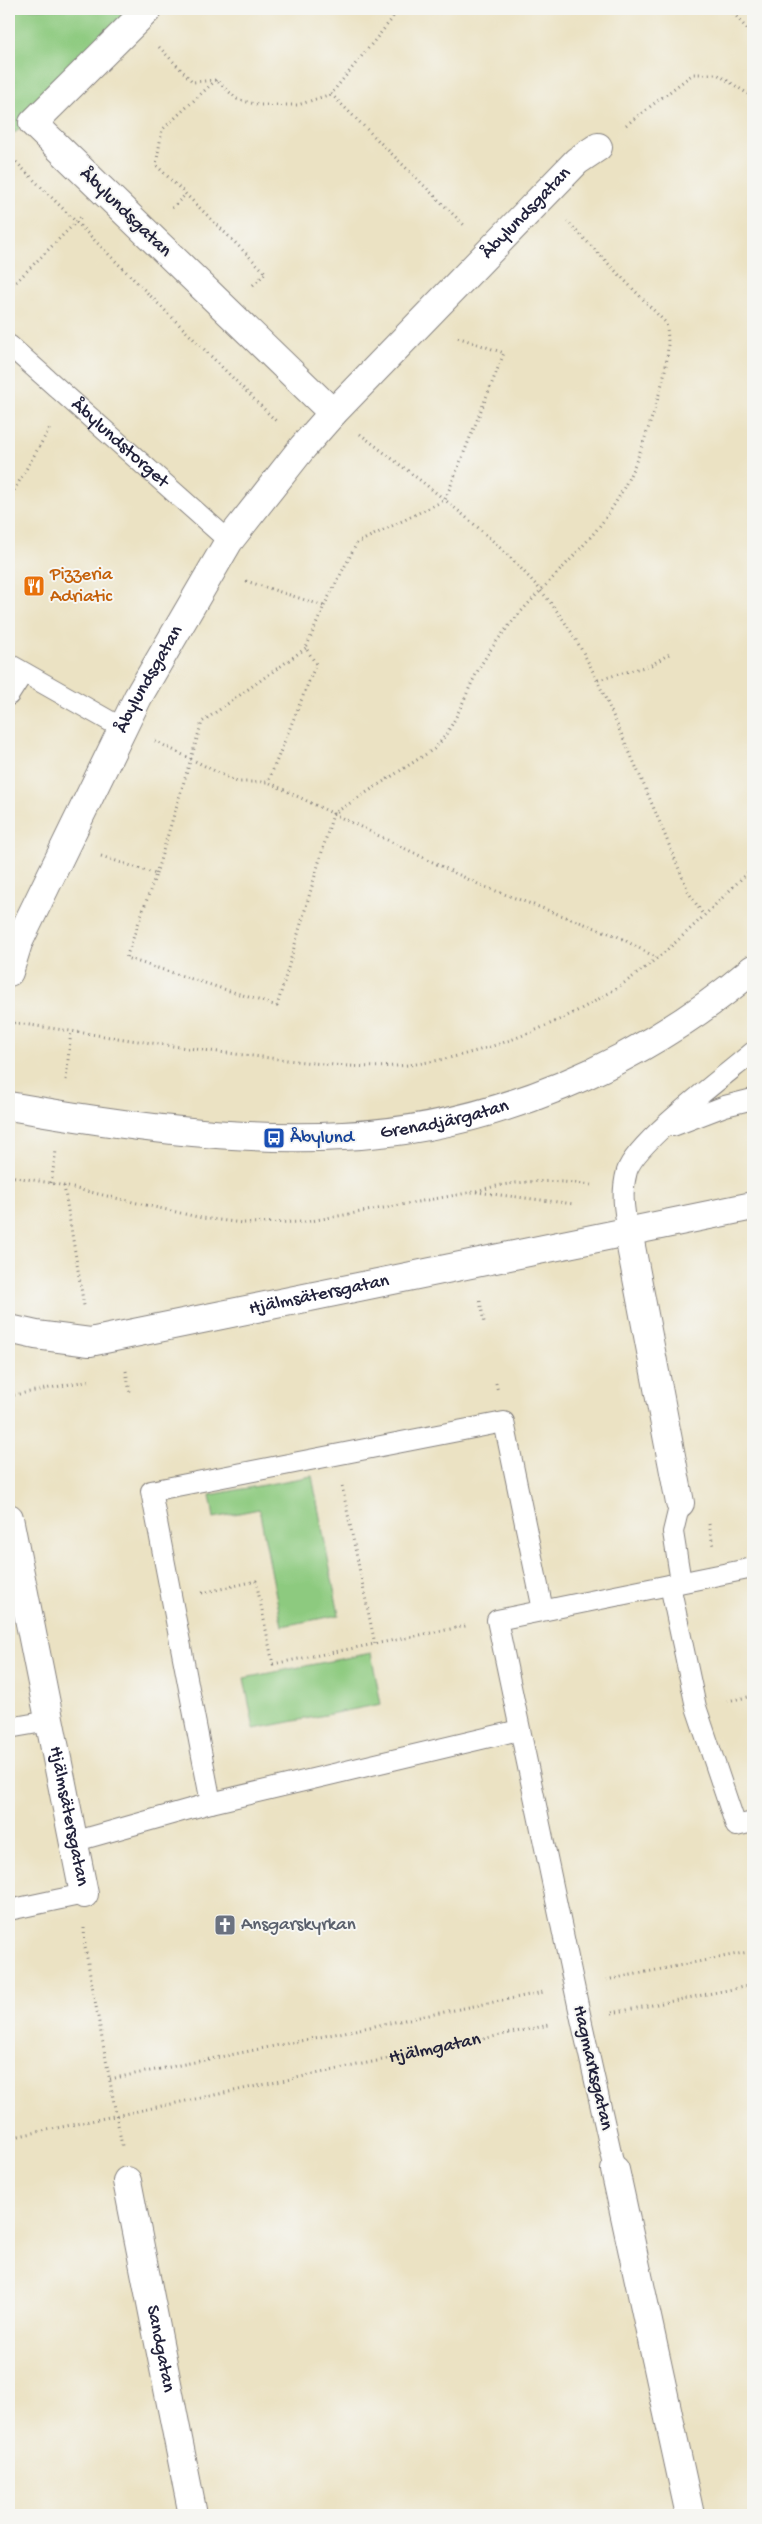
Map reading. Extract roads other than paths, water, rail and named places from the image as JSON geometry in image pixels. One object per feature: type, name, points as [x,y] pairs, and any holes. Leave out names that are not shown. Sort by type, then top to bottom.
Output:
[{"type":"street","name":"Åbylundsgatan","points":[[141,15],[33,123],[104,194],[333,414]]},
{"type":"street","name":"Åbylundsgatan","points":[[9,972],[18,943],[122,728],[229,541],[302,447],[490,252],[540,197],[577,161],[598,148]]},
{"type":"street","name":"Grenadjärgatan","points":[[9,1106],[165,1129],[274,1138],[344,1136],[404,1129],[460,1118],[523,1100],[575,1080],[681,1024],[753,969]]},
{"type":"street","name":"Hjälmsätersgatan","points":[[9,1329],[36,1335],[90,1342],[753,1206]]},
{"type":"street","points":[[628,1232],[680,1503]]},
{"type":"street","name":"Hjälmsätersgatan","points":[[9,1518],[84,1894]]},
{"type":"street","name":"Hagmarksgatan","points":[[615,2170],[690,2515]]},
{"type":"street","name":"Sandgatan","points":[[127,2182],[193,2515]]},
{"type":"lane","name":"Åbylundstorget","points":[[9,346],[229,541]]},
{"type":"lane","points":[[9,695],[16,668],[122,728]]},
{"type":"lane","points":[[628,1232],[622,1201],[630,1164],[658,1132],[753,1052]]},
{"type":"lane","points":[[658,1132],[724,1106],[753,1099]]},
{"type":"lane","points":[[211,1803],[151,1491],[504,1422],[543,1610],[753,1568]]},
{"type":"lane","points":[[680,1503],[673,1532],[676,1584],[696,1707],[736,1826],[753,1822]]},
{"type":"lane","name":"Hagmarksgatan","points":[[543,1610],[497,1620],[581,2019],[615,2170]]},
{"type":"lane","points":[[9,1728],[49,1721]]},
{"type":"lane","points":[[73,1842],[211,1803],[519,1730]]},
{"type":"lane","points":[[9,1910],[84,1894]]},
{"type":"place","name":"Pizzeria Adriatic","points":[[34,586]]},
{"type":"place","name":"Åbylund","points":[[274,1138]]},
{"type":"place","name":"Ansgarskyrkan","points":[[225,1925]]}]
